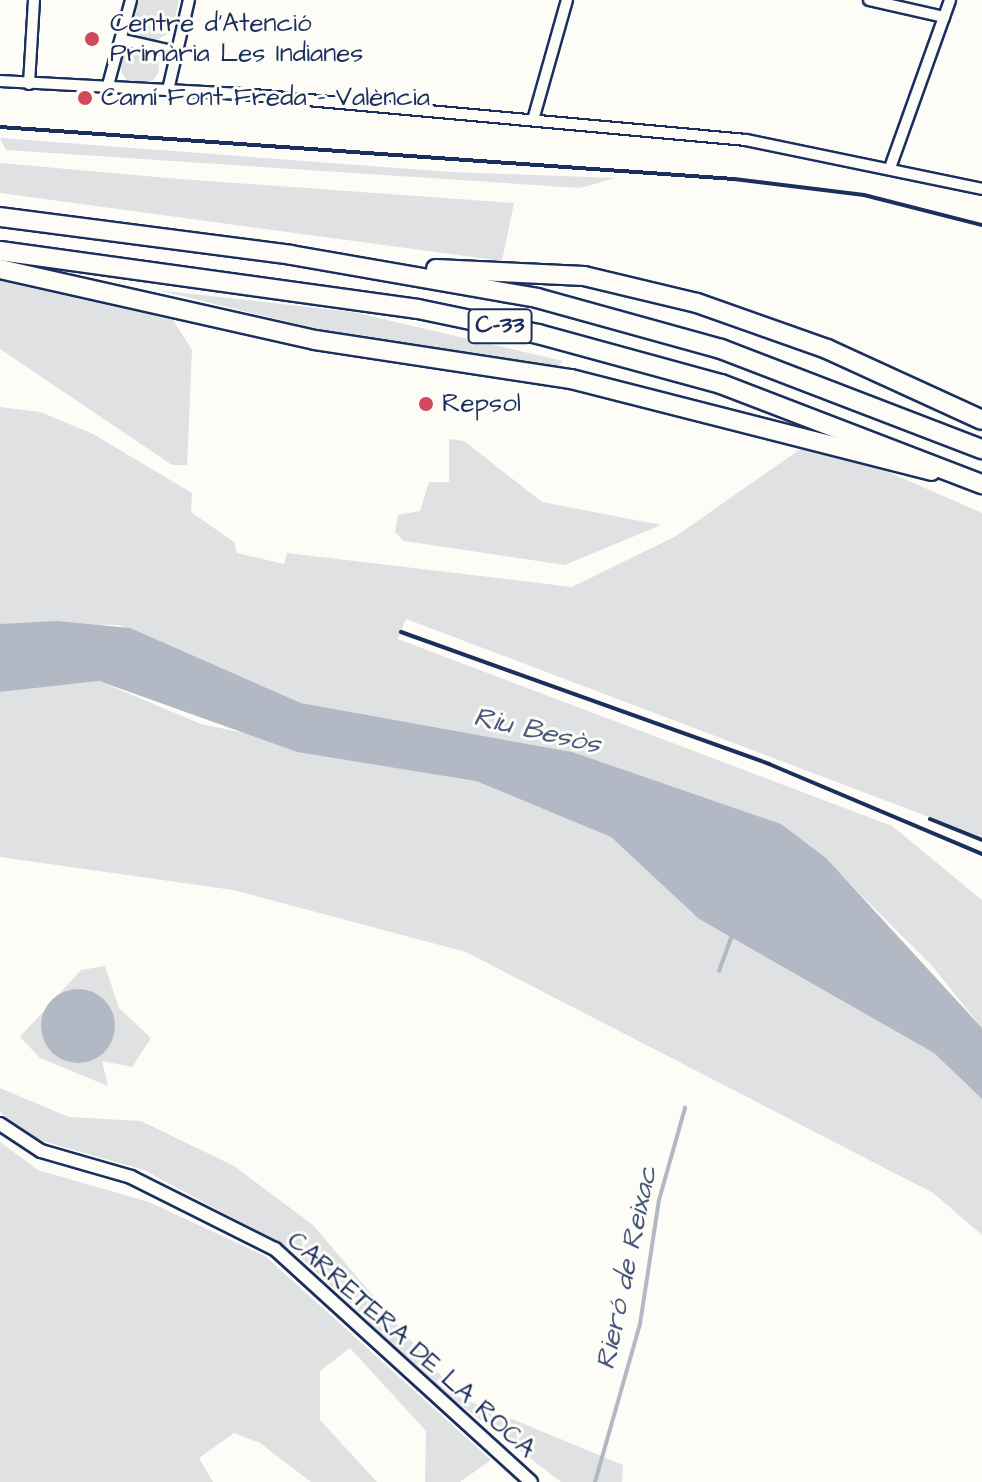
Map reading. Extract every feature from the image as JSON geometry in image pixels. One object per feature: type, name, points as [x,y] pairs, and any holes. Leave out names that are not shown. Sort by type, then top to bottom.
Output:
[{"type":"highway","name":"C-33","points":[[0,217],[375,268],[630,322],[827,386],[982,449]]},
{"type":"highway","name":"C-33","points":[[0,251],[418,309],[553,338],[721,384],[981,483]]},
{"type":"highway","points":[[375,268],[554,273],[634,287],[827,349],[982,420]]},
{"type":"highway","points":[[0,269],[315,340],[571,379],[981,483]]},
{"type":"street","points":[[29,84],[34,0]]},
{"type":"street","points":[[107,89],[123,40],[131,0]]},
{"type":"street","points":[[168,90],[189,0]]},
{"type":"street","points":[[533,120],[567,0]]},
{"type":"street","points":[[869,0],[944,17]]},
{"type":"street","points":[[891,165],[950,0]]},
{"type":"street","points":[[123,40],[176,52]]},
{"type":"street","points":[[0,81],[168,90],[746,140],[891,165],[982,189]]},
{"type":"street","name":"CARRETERA DE LA ROCA","points":[[0,1124],[41,1151],[140,1180],[275,1249],[531,1482]]},
{"type":"shaded area","points":[[137,0],[179,0],[172,31],[155,41],[140,37],[130,23]]},
{"type":"shaded area","points":[[140,47],[153,53],[159,66],[153,79],[140,85],[127,79],[121,66],[127,53]]},
{"type":"shaded area","points":[[0,138],[451,172],[615,178],[580,188],[6,150]]},
{"type":"shaded area","points":[[0,163],[514,203],[502,261],[0,193]]},
{"type":"shaded area","points":[[0,278],[173,320],[192,350],[187,465],[172,465],[0,349]]},
{"type":"shaded area","points":[[157,290],[353,312],[563,361],[557,368],[360,339]]},
{"type":"shaded area","points":[[0,407],[40,412],[93,434],[192,493],[191,512],[234,542],[237,553],[284,564],[287,553],[572,587],[676,536],[799,450],[829,446],[982,513],[982,837],[406,619],[398,639],[892,826],[982,900],[982,1028],[933,967],[817,851],[572,752],[301,703],[119,625],[0,624]]},
{"type":"shaded area","points":[[449,439],[464,441],[542,502],[661,525],[565,565],[404,541],[395,532],[398,515],[420,511],[429,482],[449,482]]},
{"type":"shaded area","points":[[57,621],[130,628],[301,703],[572,752],[781,824],[826,858],[982,1028],[982,1099],[934,1053],[699,919],[611,837],[476,781],[297,752],[99,681],[0,692],[0,624]]},
{"type":"shaded area","points":[[99,681],[201,724],[476,781],[611,837],[699,919],[934,1053],[982,1099],[982,1235],[933,1193],[466,952],[233,890],[0,857],[0,692]]},
{"type":"shaded area","points":[[105,966],[119,1008],[151,1038],[132,1067],[102,1061],[108,1086],[40,1058],[20,1037],[81,970]]},
{"type":"shaded area","points":[[71,989],[85,989],[99,995],[109,1005],[115,1026],[113,1040],[99,1057],[85,1063],[71,1063],[57,1057],[47,1047],[41,1033],[41,1019],[47,1005],[57,995]]},
{"type":"shaded area","points":[[0,1088],[69,1117],[141,1121],[234,1166],[313,1225],[459,1397],[623,1465],[622,1482],[561,1482],[441,1390],[294,1251],[144,1170],[35,1139],[0,1112]]},
{"type":"shaded area","points":[[0,1142],[38,1170],[149,1202],[265,1256],[491,1460],[460,1482],[425,1482],[426,1431],[350,1348],[320,1371],[320,1420],[377,1482],[311,1482],[260,1443],[234,1433],[199,1458],[213,1482],[0,1482]]},
{"type":"waterway","name":"Rieró de Reixac","points":[[719,971],[732,935]]},
{"type":"waterway","name":"Rieró de Reixac","points":[[595,1482],[640,1324],[659,1200],[685,1108]]},
{"type":"railway","points":[[0,127],[734,179],[864,195],[982,225]]},
{"type":"railway","points":[[401,632],[769,764],[982,854]]},
{"type":"railway","points":[[930,819],[982,840]]},
{"type":"place","name":"Centre d'Atenció Primària Les Indianes","points":[[92,39]]},
{"type":"place","name":"Camí Font Freda - València","points":[[85,98]]},
{"type":"place","name":"Repsol","points":[[426,404]]},
{"type":"water label","name":"Riu Besòs","points":[[537,731]]}]
